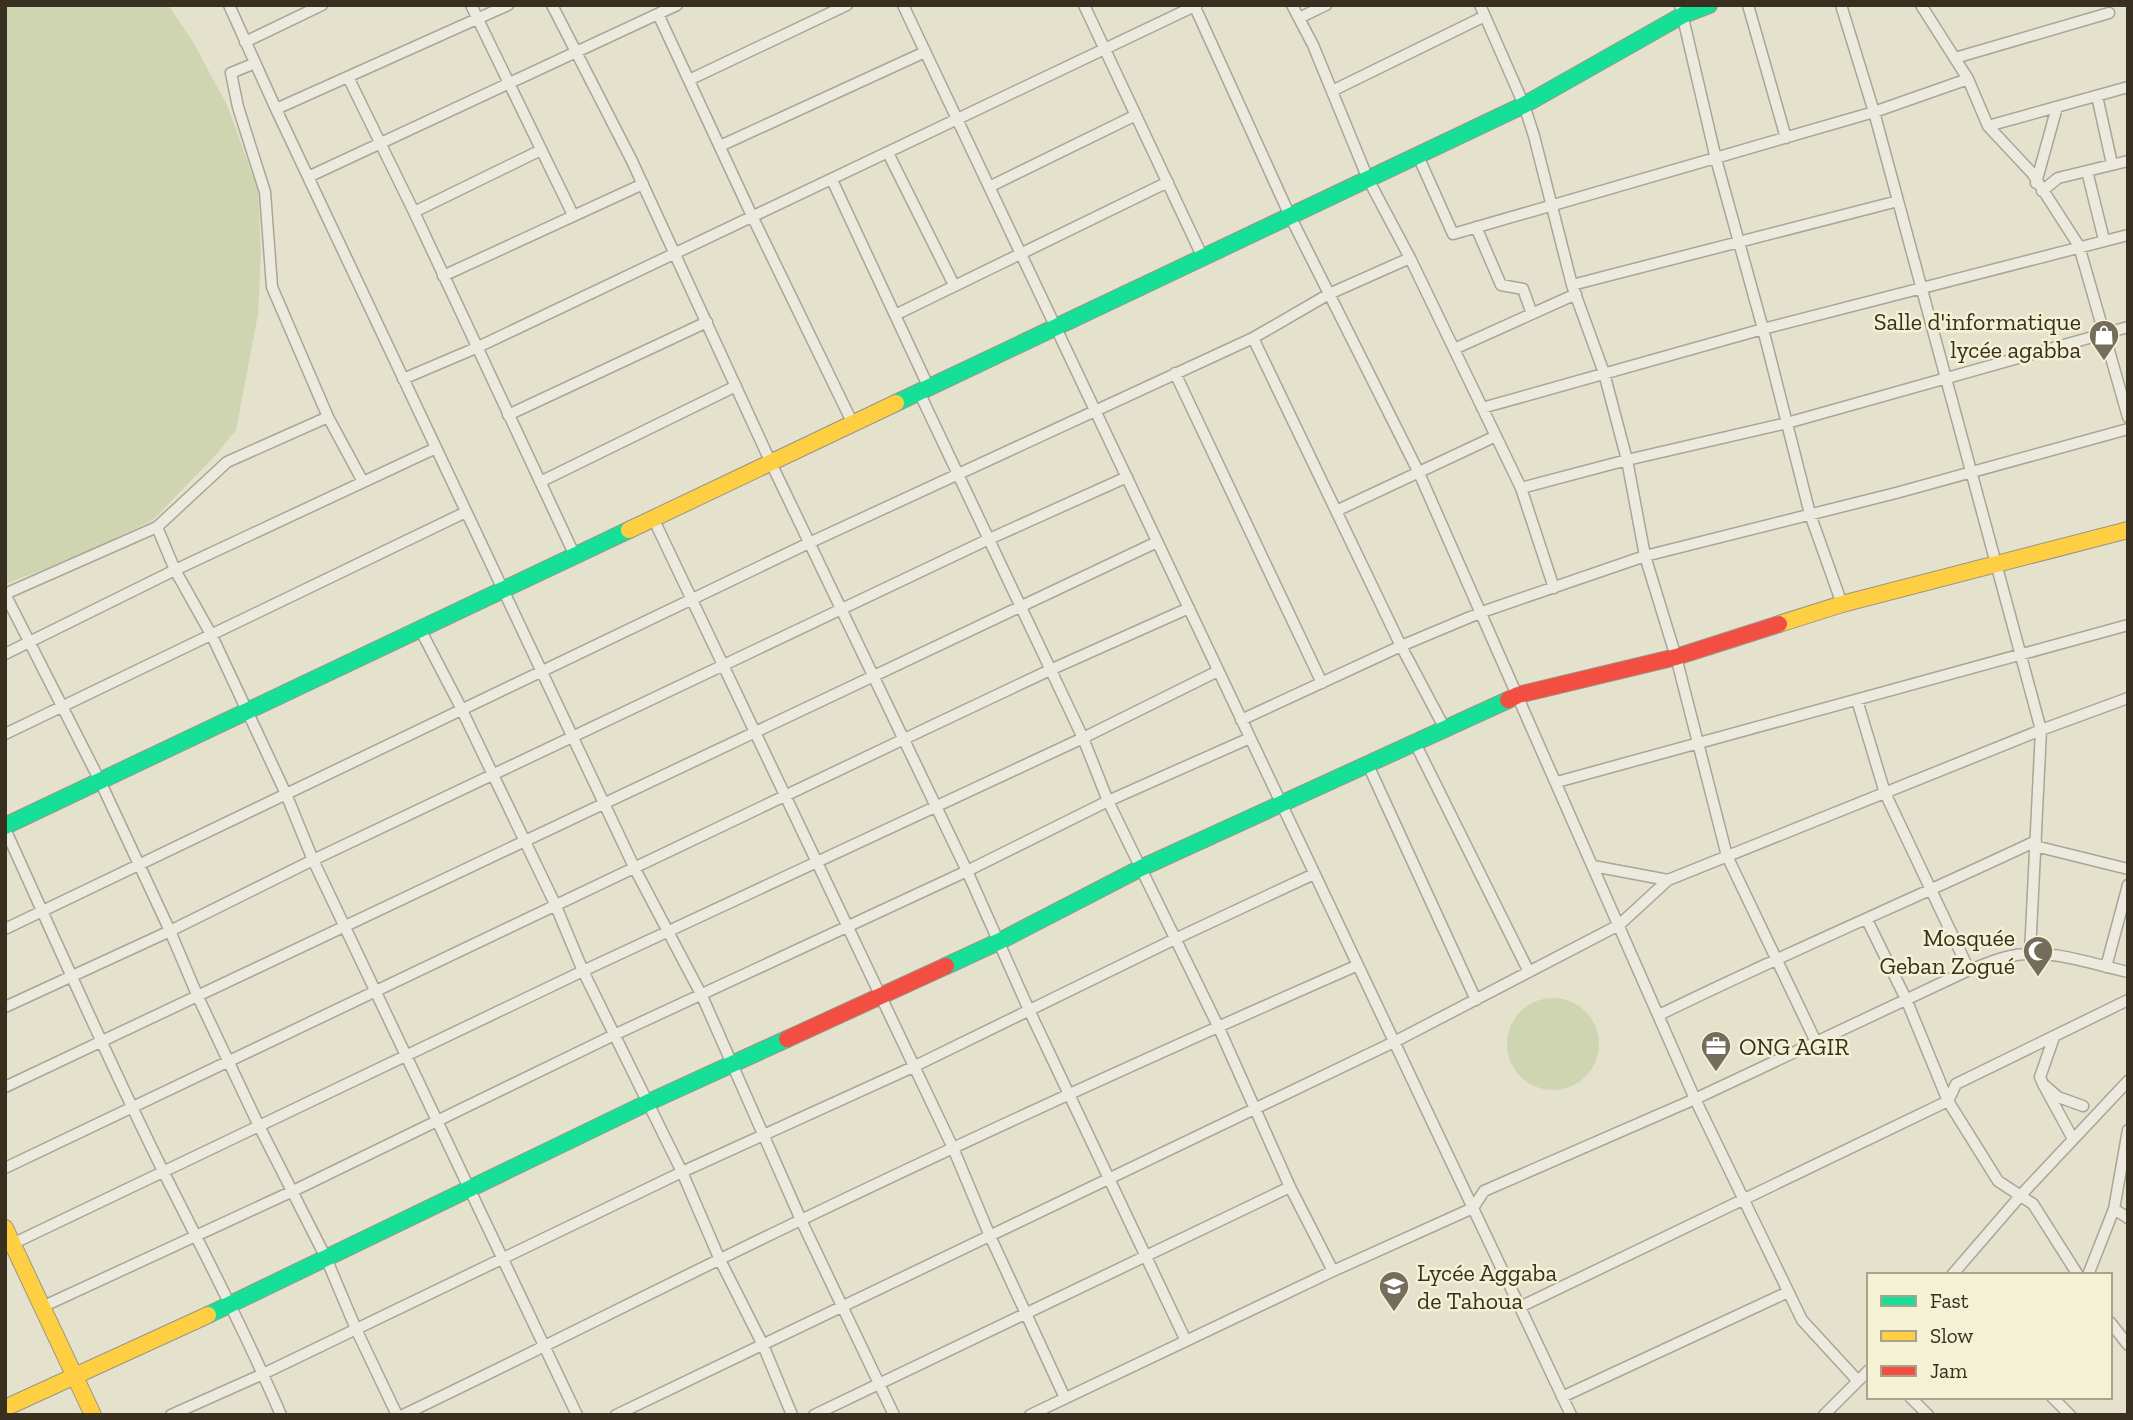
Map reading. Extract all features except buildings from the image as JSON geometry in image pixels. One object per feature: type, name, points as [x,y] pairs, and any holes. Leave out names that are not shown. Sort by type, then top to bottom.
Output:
[{"type":"street","points":[[229,5],[635,869],[702,996],[801,1220],[894,1415]]},
{"type":"street","points":[[245,42],[322,5]]},
{"type":"street","points":[[471,5],[573,215]]},
{"type":"street","points":[[276,109],[508,5]]},
{"type":"street","points":[[552,5],[643,184],[771,463],[967,871],[1029,1010],[1186,1341]]},
{"type":"street","points":[[308,177],[677,5]]},
{"type":"street","points":[[689,80],[847,5]]},
{"type":"street","points":[[903,5],[1571,1415]]},
{"type":"street","points":[[1084,5],[1203,258]]},
{"type":"street","points":[[1292,5],[1332,91],[1368,179],[1410,258],[1521,488],[1554,588]]},
{"type":"street","points":[[1299,18],[1326,5]]},
{"type":"street","points":[[281,1415],[231,1304],[71,976],[5,827],[1524,105],[1681,10],[1709,5]]},
{"type":"street","points":[[1748,5],[1786,138]]},
{"type":"street","points":[[1841,5],[1874,112],[2041,730],[2030,953]]},
{"type":"street","points":[[1920,5],[1968,79],[1988,126],[2032,173],[2079,246],[2128,417]]},
{"type":"street","points":[[404,379],[477,348],[1196,6],[1290,216],[1419,473],[1695,1099],[1742,1198],[1802,1320],[1858,1381]]},
{"type":"street","points":[[1681,10],[1716,159],[1740,241],[1810,514],[1842,604]]},
{"type":"street","points":[[1332,91],[1482,11],[1524,105],[1574,289],[1604,373],[1626,460],[1645,556],[1676,657],[1727,856],[1816,1042]]},
{"type":"street","points":[[1955,58],[2109,13]]},
{"type":"street","points":[[658,14],[852,424]]},
{"type":"street","points":[[720,146],[925,52]]},
{"type":"street","points":[[255,63],[231,73],[238,107],[265,192],[272,287],[328,417],[362,481]]},
{"type":"street","points":[[348,77],[575,556]]},
{"type":"street","points":[[1418,156],[1453,234],[1874,112],[1968,79]]},
{"type":"street","points":[[1988,126],[2128,87]]},
{"type":"street","points":[[2097,96],[2112,164]]},
{"type":"street","points":[[2039,187],[2057,107]]},
{"type":"street","points":[[989,187],[1136,115]]},
{"type":"street","points":[[414,212],[541,150]]},
{"type":"street","points":[[888,153],[954,285]]},
{"type":"street","points":[[2039,187],[2058,178],[2128,160]]},
{"type":"street","points":[[2087,171],[2104,240]]},
{"type":"street","points":[[832,180],[895,315],[958,475],[987,540],[1083,738],[1108,801],[1218,1026],[1290,1187],[1333,1271]]},
{"type":"street","points":[[895,315],[1168,182]]},
{"type":"street","points":[[443,276],[643,184]]},
{"type":"street","points":[[1454,349],[1532,314],[1574,289],[1740,241],[1898,201]]},
{"type":"street","points":[[1476,227],[1501,285],[1523,289],[1532,314]]},
{"type":"street","points":[[1482,408],[1763,329],[2128,235]]},
{"type":"street","points":[[5,929],[809,543],[1253,338],[1329,294],[1410,258]]},
{"type":"street","points":[[508,415],[707,322]]},
{"type":"street","points":[[1521,488],[1626,460],[1787,423],[2128,327]]},
{"type":"street","points":[[1253,338],[1401,646],[1445,729]]},
{"type":"street","points":[[1175,373],[1322,683]]},
{"type":"street","points":[[540,482],[736,386]]},
{"type":"street","points":[[328,417],[227,462],[157,527],[5,594],[100,781],[198,997],[326,1258],[397,1415]]},
{"type":"street","points":[[1241,720],[1482,612],[1645,556],[1896,493],[2128,429]]},
{"type":"street","points":[[1336,512],[1496,436]]},
{"type":"street","points":[[5,654],[175,570],[436,448]]},
{"type":"street","points":[[5,1007],[170,931],[840,609],[1126,477]]},
{"type":"street","points":[[5,734],[466,512]]},
{"type":"street","points":[[653,518],[953,1148],[990,1236],[1065,1398]]},
{"type":"street","points":[[157,527],[175,570],[212,636],[286,794],[313,860],[577,1415]]},
{"type":"street","points":[[5,1408],[231,1304],[732,1063],[1000,942],[1141,869],[1518,695],[1676,657],[1842,604],[2128,530]]},
{"type":"street","points":[[5,1087],[1157,542]]},
{"type":"street","points":[[5,1168],[555,904],[635,869],[1050,670],[1189,608]]},
{"type":"street","points":[[1557,782],[2128,625]]},
{"type":"street","points":[[420,629],[461,708],[555,904],[583,971],[682,1172],[720,1260],[763,1345],[792,1415]]},
{"type":"street","points":[[9,1245],[583,971],[1083,738],[1218,671]]},
{"type":"street","points":[[616,1415],[1394,1042],[1619,925],[1668,880],[2041,730],[2128,698]]},
{"type":"street","points":[[1857,700],[1885,793],[1969,970]]},
{"type":"street","points":[[43,1307],[293,1191],[614,1035],[967,871],[1108,801],[1250,738]]},
{"type":"street","points":[[1415,743],[1529,972]]},
{"type":"street","points":[[1368,765],[1476,1000]]},
{"type":"street","points":[[1658,1014],[1776,958],[2036,843],[2128,869]]},
{"type":"street","points":[[1593,866],[1668,880]]},
{"type":"street","points":[[171,1415],[263,1374],[682,1172],[914,1067],[1314,874]]},
{"type":"street","points":[[2106,967],[2128,885]]},
{"type":"street","points":[[1867,920],[1906,999],[1948,1101],[1998,1181],[2034,1204],[2077,1273]]},
{"type":"street","points":[[1030,1415],[1333,1271],[1473,1208],[1484,1191],[1695,1099],[1969,970],[2013,955],[2030,953],[2128,972]]},
{"type":"street","points":[[403,1415],[953,1148],[1358,965]]},
{"type":"street","points":[[1520,1307],[1948,1101],[1956,1084],[2128,1000]]},
{"type":"street","points":[[2054,1037],[2039,1077],[2073,1139]]},
{"type":"street","points":[[1954,1273],[2021,1195],[2128,1081]]},
{"type":"street","points":[[2043,1084],[2058,1097],[2083,1106]]},
{"type":"street","points":[[2089,1273],[2114,1209],[2128,1130]]},
{"type":"street","points":[[814,1415],[1290,1187]]},
{"type":"street","points":[[2114,1209],[2128,1218]]},
{"type":"street","points":[[5,1228],[9,1245],[43,1307],[93,1415]]},
{"type":"street","points":[[1562,1397],[1788,1292]]},
{"type":"street","points":[[2112,1325],[2128,1345]]},
{"type":"street","points":[[1824,1415],[1867,1372]]},
{"type":"street","points":[[1912,1399],[1928,1415]]},
{"type":"street","points":[[2054,1399],[2070,1415]]},
{"type":"green space","points":[[5,5],[168,5],[192,40],[227,105],[258,190],[261,252],[258,314],[236,430],[214,457],[153,520],[79,556],[5,584]]},
{"type":"green space","points":[[1553,998],[1570,1002],[1585,1012],[1595,1027],[1599,1044],[1595,1061],[1585,1076],[1570,1086],[1553,1090],[1536,1086],[1521,1076],[1511,1061],[1507,1044],[1511,1027],[1521,1012],[1536,1002]]},
{"type":"traffic: fast","points":[[896,403],[1524,105],[1683,15],[1709,5]]},
{"type":"traffic: fast","points":[[5,826],[629,530]]},
{"type":"traffic: fast","points":[[946,966],[1141,868],[1508,700]]},
{"type":"traffic: fast","points":[[208,1315],[647,1103],[787,1039]]},
{"type":"traffic: slow","points":[[629,530],[896,403]]},
{"type":"traffic: slow","points":[[1779,624],[1842,604],[2128,530]]},
{"type":"traffic: slow","points":[[5,1228],[93,1415]]},
{"type":"traffic: slow","points":[[5,1408],[208,1315]]},
{"type":"traffic: jam","points":[[1508,700],[1518,695],[1676,657],[1779,624]]},
{"type":"traffic: jam","points":[[787,1039],[946,966]]},
{"type":"place","name":"Salle d'informatique lycée agabba","points":[[2104,362]]},
{"type":"place","name":"Mosquée Geban Zogué","points":[[2038,978]]},
{"type":"place","name":"ONG AGIR","points":[[1716,1073]]},
{"type":"place","name":"Lycée Aggaba de Tahoua","points":[[1394,1313]]}]
